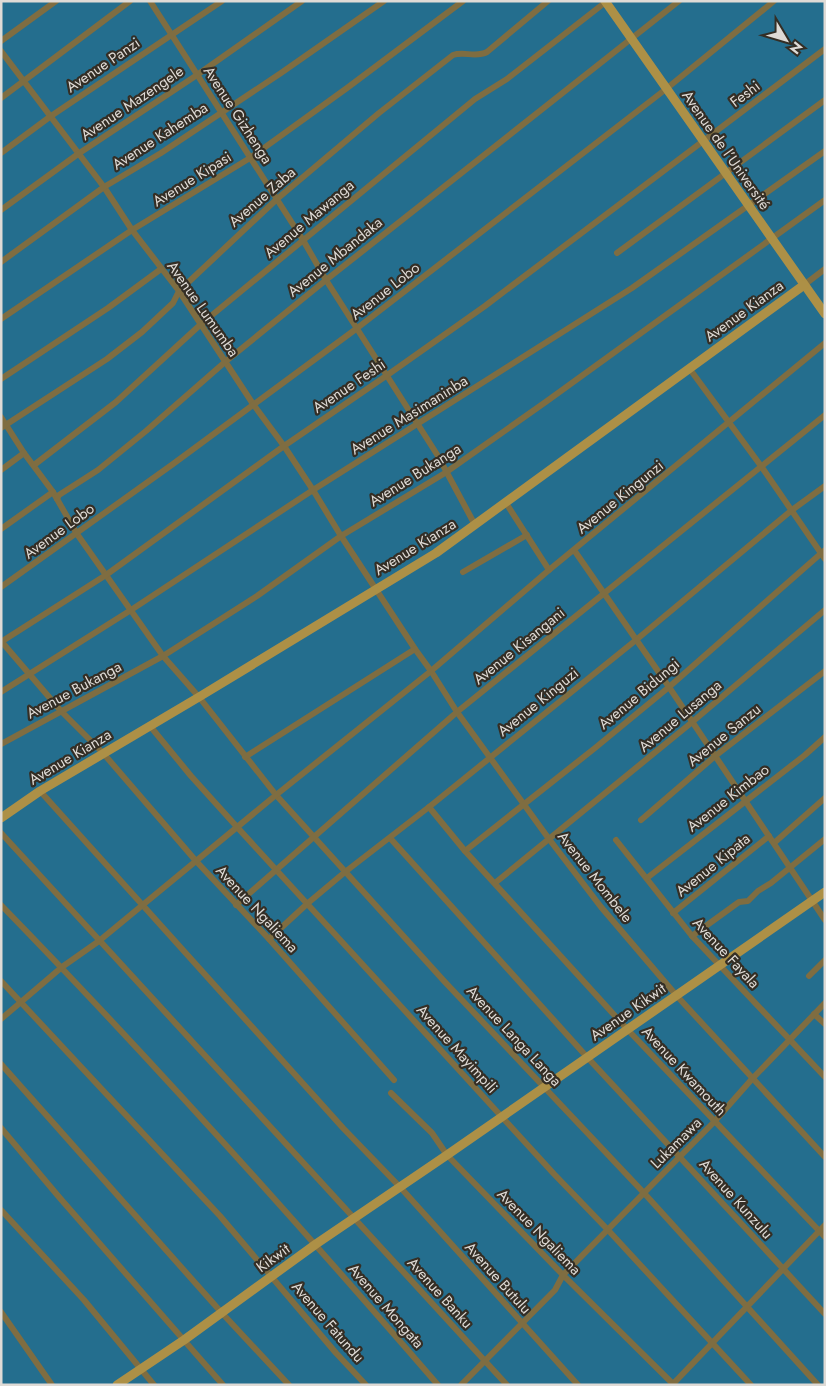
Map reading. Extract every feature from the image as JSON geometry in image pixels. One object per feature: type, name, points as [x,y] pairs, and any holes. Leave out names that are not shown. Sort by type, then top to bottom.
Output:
[{"type":"main road","name":"Avenue de l’Université","points":[[606,2],[825,314]]},
{"type":"main road","name":"Avenue Kianza","points":[[1,818],[40,790],[199,697],[436,553],[804,284]]},
{"type":"main road","name":"Avenue Kikwit","points":[[447,1155],[825,892]]},
{"type":"main road","name":"Kikwit","points":[[117,1385],[184,1340],[316,1244],[447,1155]]},
{"type":"street","points":[[1,41],[56,1]]},
{"type":"street","points":[[1,98],[130,1]]},
{"type":"street","name":"Avenue Gizhenga","points":[[150,1],[438,456],[445,473],[475,525]]},
{"type":"street","name":"Avenue Panzi","points":[[1,153],[51,116],[222,1]]},
{"type":"street","name":"Avenue Mazengele","points":[[1,210],[78,154],[197,75],[302,1]]},
{"type":"street","name":"Avenue Kahemba","points":[[1,262],[104,187],[161,153],[384,1]]},
{"type":"street","name":"Avenue Kipasi","points":[[1,319],[132,230],[250,158],[463,1]]},
{"type":"street","name":"Avenue Zaba","points":[[4,426],[107,359],[142,332],[173,303],[179,291],[277,199],[379,113],[453,56],[459,54],[477,55],[487,52],[548,1]]},
{"type":"street","points":[[632,38],[679,1]]},
{"type":"street","name":"Avenue Lobo","points":[[1,587],[77,534],[356,328],[666,89],[774,1]]},
{"type":"street","name":"Avenue Mawanga","points":[[34,465],[116,402],[200,325],[475,99],[507,79],[606,2]]},
{"type":"street","name":"Avenue Mbandaka","points":[[57,499],[59,495],[98,470],[225,362],[326,280],[632,38]]},
{"type":"street","name":"Feshi","points":[[703,141],[825,49]]},
{"type":"street","name":"Avenue Lumumba","points":[[1,51],[104,187],[132,230],[179,291],[253,404],[284,446],[376,588]]},
{"type":"street","points":[[617,253],[825,100]]},
{"type":"street","name":"Avenue Feshi","points":[[1,642],[106,575],[284,446],[485,306],[703,141]]},
{"type":"street","name":"Avenue Masimaninba","points":[[1,692],[131,610],[313,490],[632,288],[825,151]]},
{"type":"street","name":"Avenue Bukanga","points":[[1,744],[164,656],[257,596],[341,536],[445,473],[547,402],[825,200]]},
{"type":"street","points":[[1,379],[108,308],[161,269]]},
{"type":"street","name":"Avenue Kianza","points":[[804,284],[825,269]]},
{"type":"street","name":"Avenue Kingunzi","points":[[1,1019],[62,967],[99,941],[276,795],[431,671],[549,570],[825,343]]},
{"type":"street","points":[[689,368],[824,554]]},
{"type":"street","name":"Avenue Kisangani","points":[[236,904],[275,868],[422,744],[457,712],[825,415]]},
{"type":"street","name":"Avenue Langa Langa","points":[[1,417],[4,426],[53,492],[77,534],[164,656],[199,697],[276,795],[444,980],[644,1193],[818,1385]]},
{"type":"street","points":[[1,470],[24,453]]},
{"type":"street","name":"Avenue Kinguzi","points":[[269,939],[345,872],[429,807],[636,640],[792,510],[825,486]]},
{"type":"street","points":[[1,529],[53,492]]},
{"type":"street","points":[[506,503],[549,570]]},
{"type":"street","points":[[464,572],[527,535]]},
{"type":"street","points":[[574,550],[669,687],[825,920]]},
{"type":"street","name":"Avenue Bidungi","points":[[465,850],[669,687],[824,554]]},
{"type":"street","name":"Avenue Mombele","points":[[376,588],[457,712],[523,804],[601,907],[676,995],[825,1157]]},
{"type":"street","name":"Avenue Lusanga","points":[[495,883],[692,723],[825,610]]},
{"type":"street","name":"Avenue Ngaliema","points":[[1,642],[60,711],[104,753],[196,861],[269,939],[394,1080]]},
{"type":"street","points":[[245,757],[415,649]]},
{"type":"street","name":"Avenue Sanzu","points":[[641,820],[714,756],[825,671]]},
{"type":"street","name":"Avenue Mayimpili","points":[[150,726],[191,776],[237,827],[554,1174],[751,1385]]},
{"type":"street","name":"Avenue Kimbao","points":[[647,878],[805,755],[825,737]]},
{"type":"street","name":"Avenue Butulu","points":[[40,790],[142,906],[400,1187],[578,1385]]},
{"type":"street","name":"Avenue Kipata","points":[[774,843],[825,798]]},
{"type":"street","name":"Avenue Kwamouth","points":[[429,807],[465,850],[627,1029],[825,1237]]},
{"type":"street","name":"Avenue Banku","points":[[1,833],[507,1385]]},
{"type":"street","name":"Avenue Kipata","points":[[673,913],[768,836]]},
{"type":"street","points":[[390,838],[588,1057]]},
{"type":"street","points":[[692,936],[739,902],[748,901],[825,839]]},
{"type":"street","name":"Avenue Fayala","points":[[616,840],[692,936],[825,1077]]},
{"type":"street","name":"Avenue Mongata","points":[[1,905],[62,967],[225,1143],[316,1244],[438,1385]]},
{"type":"street","points":[[809,976],[825,960]]},
{"type":"street","name":"Avenue Fatundu","points":[[1,981],[220,1216],[336,1353],[366,1385]]},
{"type":"street","name":"Lukamawa","points":[[461,1385],[555,1290],[563,1275],[714,1122],[752,1079],[825,1003]]},
{"type":"street","points":[[814,1014],[825,1024]]},
{"type":"street","name":"Avenue Kunzulu","points":[[588,1057],[825,1314]]},
{"type":"street","points":[[1,1064],[288,1385]]},
{"type":"street","name":"Avenue Ngaliema","points":[[391,1093],[432,1133],[447,1155],[563,1275],[673,1384]]},
{"type":"street","points":[[1,1128],[223,1385]]},
{"type":"street","points":[[1,1210],[84,1300],[154,1385]]},
{"type":"street","points":[[673,1384],[825,1225]]},
{"type":"street","points":[[1,1312],[52,1385]]},
{"type":"water","points":[[1,1],[825,1],[825,1385],[1,1385]]}]
